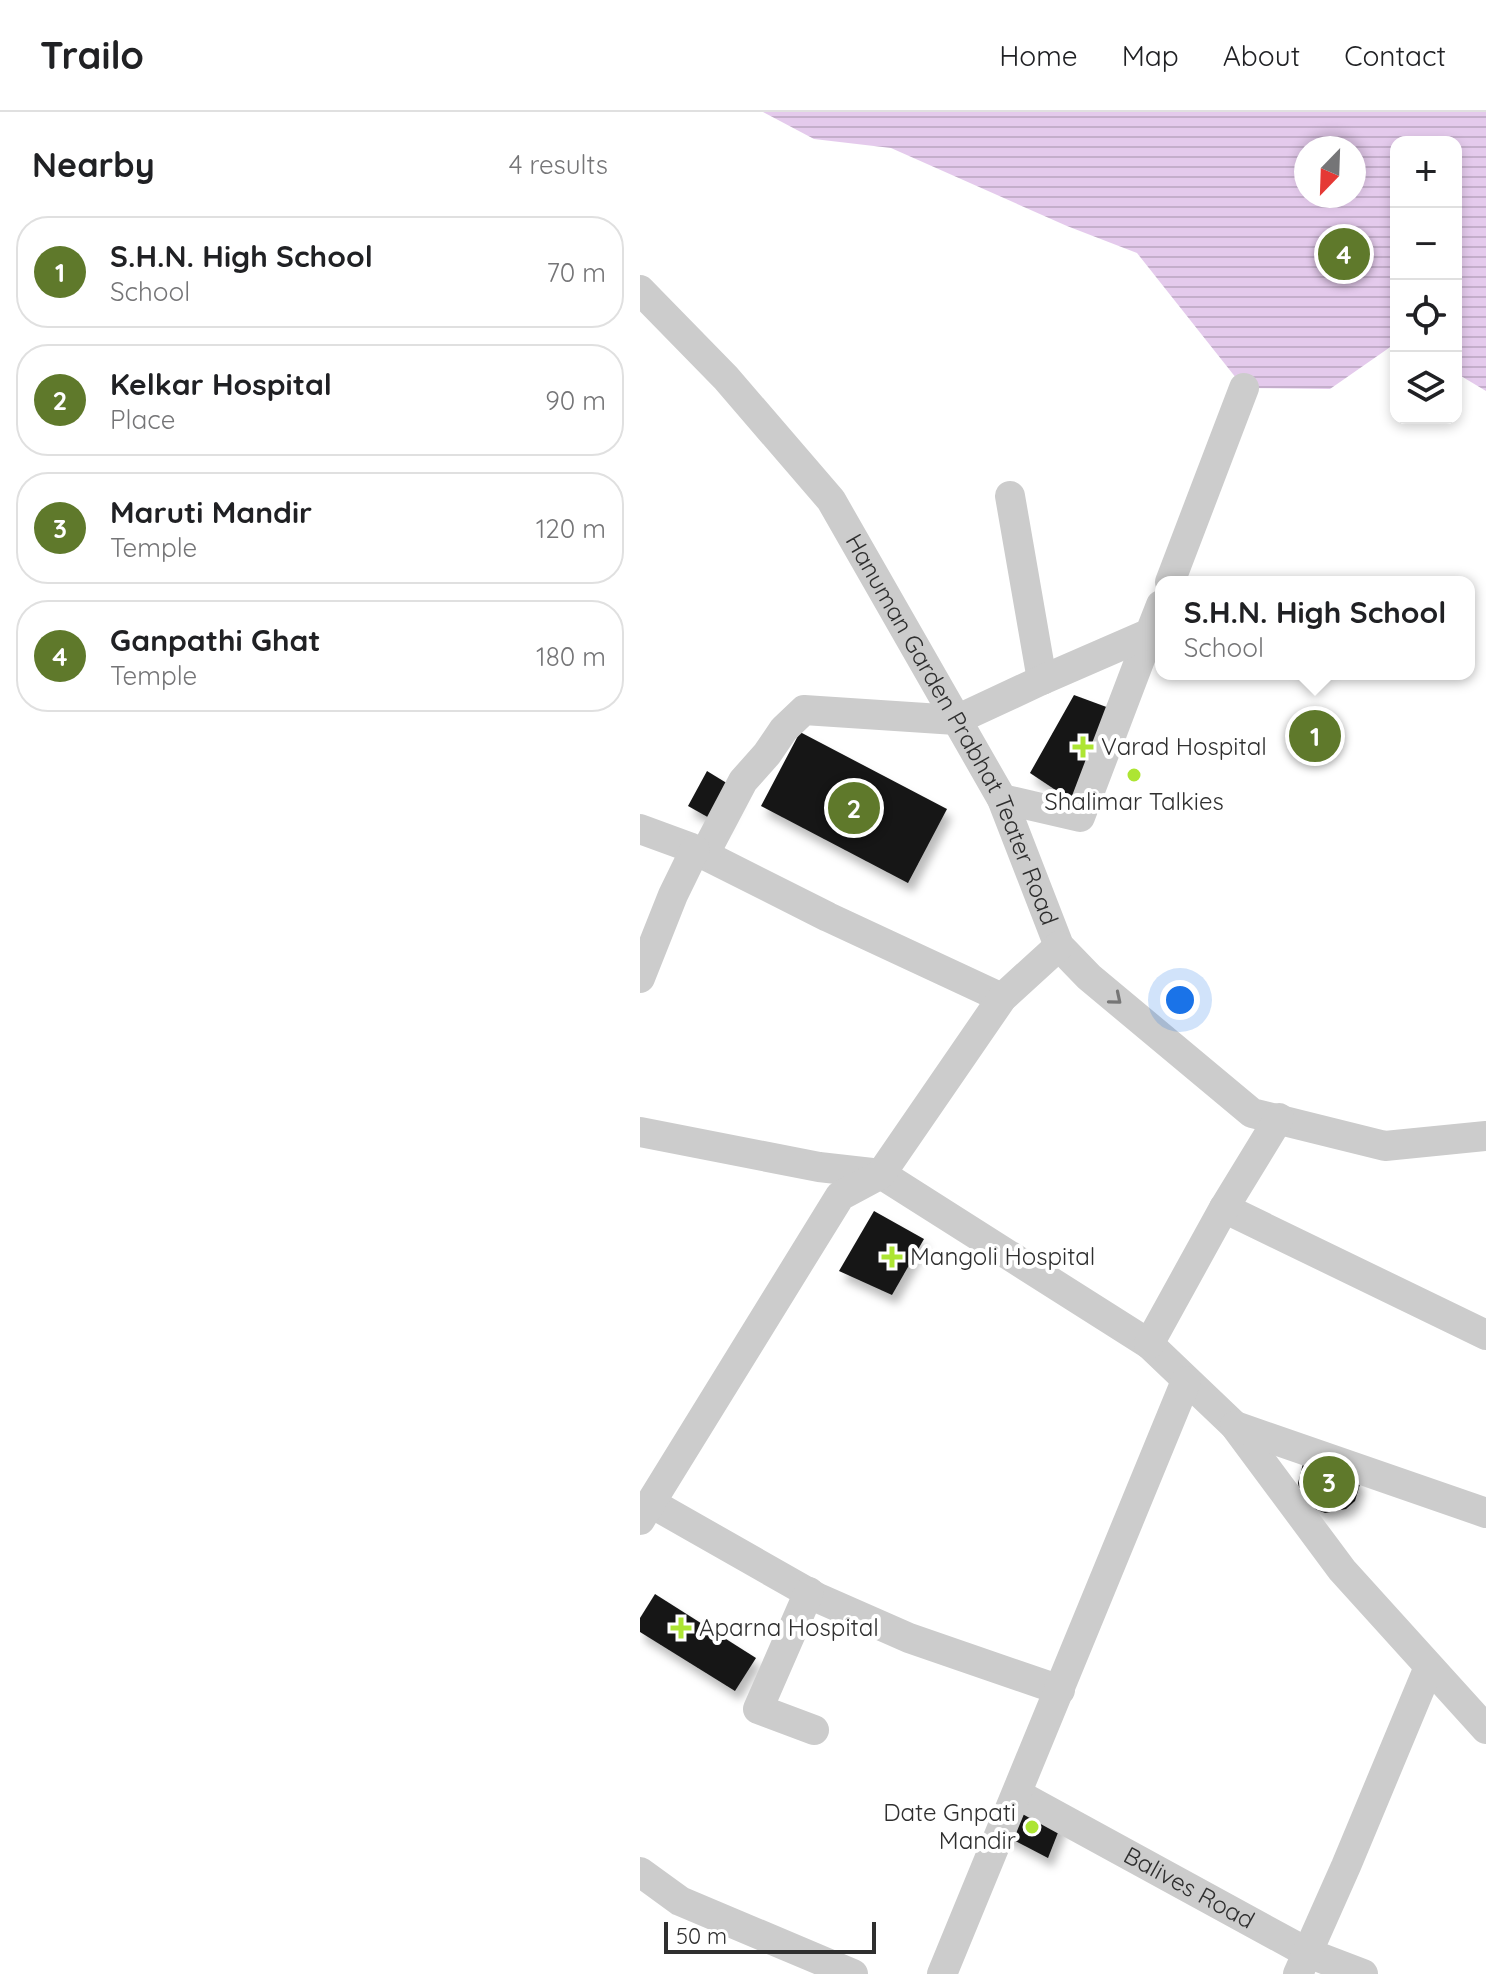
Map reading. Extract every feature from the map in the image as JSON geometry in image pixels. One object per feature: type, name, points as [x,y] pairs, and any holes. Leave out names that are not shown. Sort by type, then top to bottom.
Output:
[{"type":"street","name":"Hanuman Garden Prabhat Teater Road","points":[[640,290],[726,378],[831,500],[1002,799],[1059,946],[1089,977],[1252,1113],[1385,1146],[1486,1136]]},
{"type":"street","points":[[1172,576],[1244,388]]},
{"type":"street","points":[[1010,496],[1042,680]]},
{"type":"street","points":[[1002,799],[1080,817],[1155,620]]},
{"type":"street","points":[[640,978],[673,895],[699,852],[743,781],[784,729],[804,710],[956,720],[1150,633]]},
{"type":"street","points":[[640,829],[699,852],[1002,998]]},
{"type":"street","points":[[1059,946],[1002,998],[881,1174],[840,1196],[645,1511],[909,1638],[1060,1690]]},
{"type":"street","points":[[1149,1344],[1224,1208],[1279,1118]]},
{"type":"street","points":[[640,1132],[819,1167],[881,1174],[1149,1344],[1235,1426],[1342,1570],[1486,1729]]},
{"type":"street","points":[[1224,1208],[1486,1335]]},
{"type":"street","points":[[942,1974],[1186,1381]]},
{"type":"street","points":[[1235,1426],[1486,1513]]},
{"type":"street","points":[[809,1592],[758,1709],[814,1730]]},
{"type":"street","points":[[1303,1963],[1429,1667]]},
{"type":"street","name":"Balives Road","points":[[1017,1794],[1303,1963],[1363,1974]]},
{"type":"street","points":[[643,1882],[680,1901],[853,1974]]},
{"type":"shaded area","points":[[763,112],[1486,112],[1486,391],[1462,377],[1462,136],[1390,136],[1390,347],[1330,389],[1244,388],[1137,253],[1067,226],[891,148],[814,139]]},
{"type":"building","points":[[1074,695],[1120,712],[1078,805],[1030,773]]},
{"type":"building","points":[[800,732],[947,809],[908,883],[761,806]]},
{"type":"building","points":[[707,771],[738,790],[720,824],[688,806]]},
{"type":"building","points":[[874,1211],[924,1239],[892,1295],[839,1271]]},
{"type":"building","points":[[1306,1452],[1361,1481],[1355,1501],[1346,1509],[1325,1513],[1315,1509],[1300,1493],[1298,1483]]},
{"type":"building","name":"Aparna Hospital","points":[[655,1594],[756,1658],[735,1691],[640,1632],[640,1618]]},
{"type":"building","name":"Date Gnpati Mandir","points":[[1017,1794],[1063,1820],[1048,1858],[1000,1833]]},
{"type":"place","name":"Ganpathi Ghat","points":[[1344,254]]},
{"type":"place","name":"S.H.N. High School","points":[[1315,736]]},
{"type":"place","name":"Varad Hospital","points":[[1083,747]]},
{"type":"place","name":"Shalimar Talkies","points":[[1134,775]]},
{"type":"place","name":"Kelkar Hospital","points":[[854,808]]},
{"type":"place","name":"Mangoli Hospital","points":[[892,1257]]},
{"type":"place","name":"Maruti Mandir","points":[[1329,1482]]},
{"type":"place","name":"Aparna Hospital","points":[[681,1628]]},
{"type":"place","name":"Date Gnpati Mandir","points":[[1032,1827]]}]
